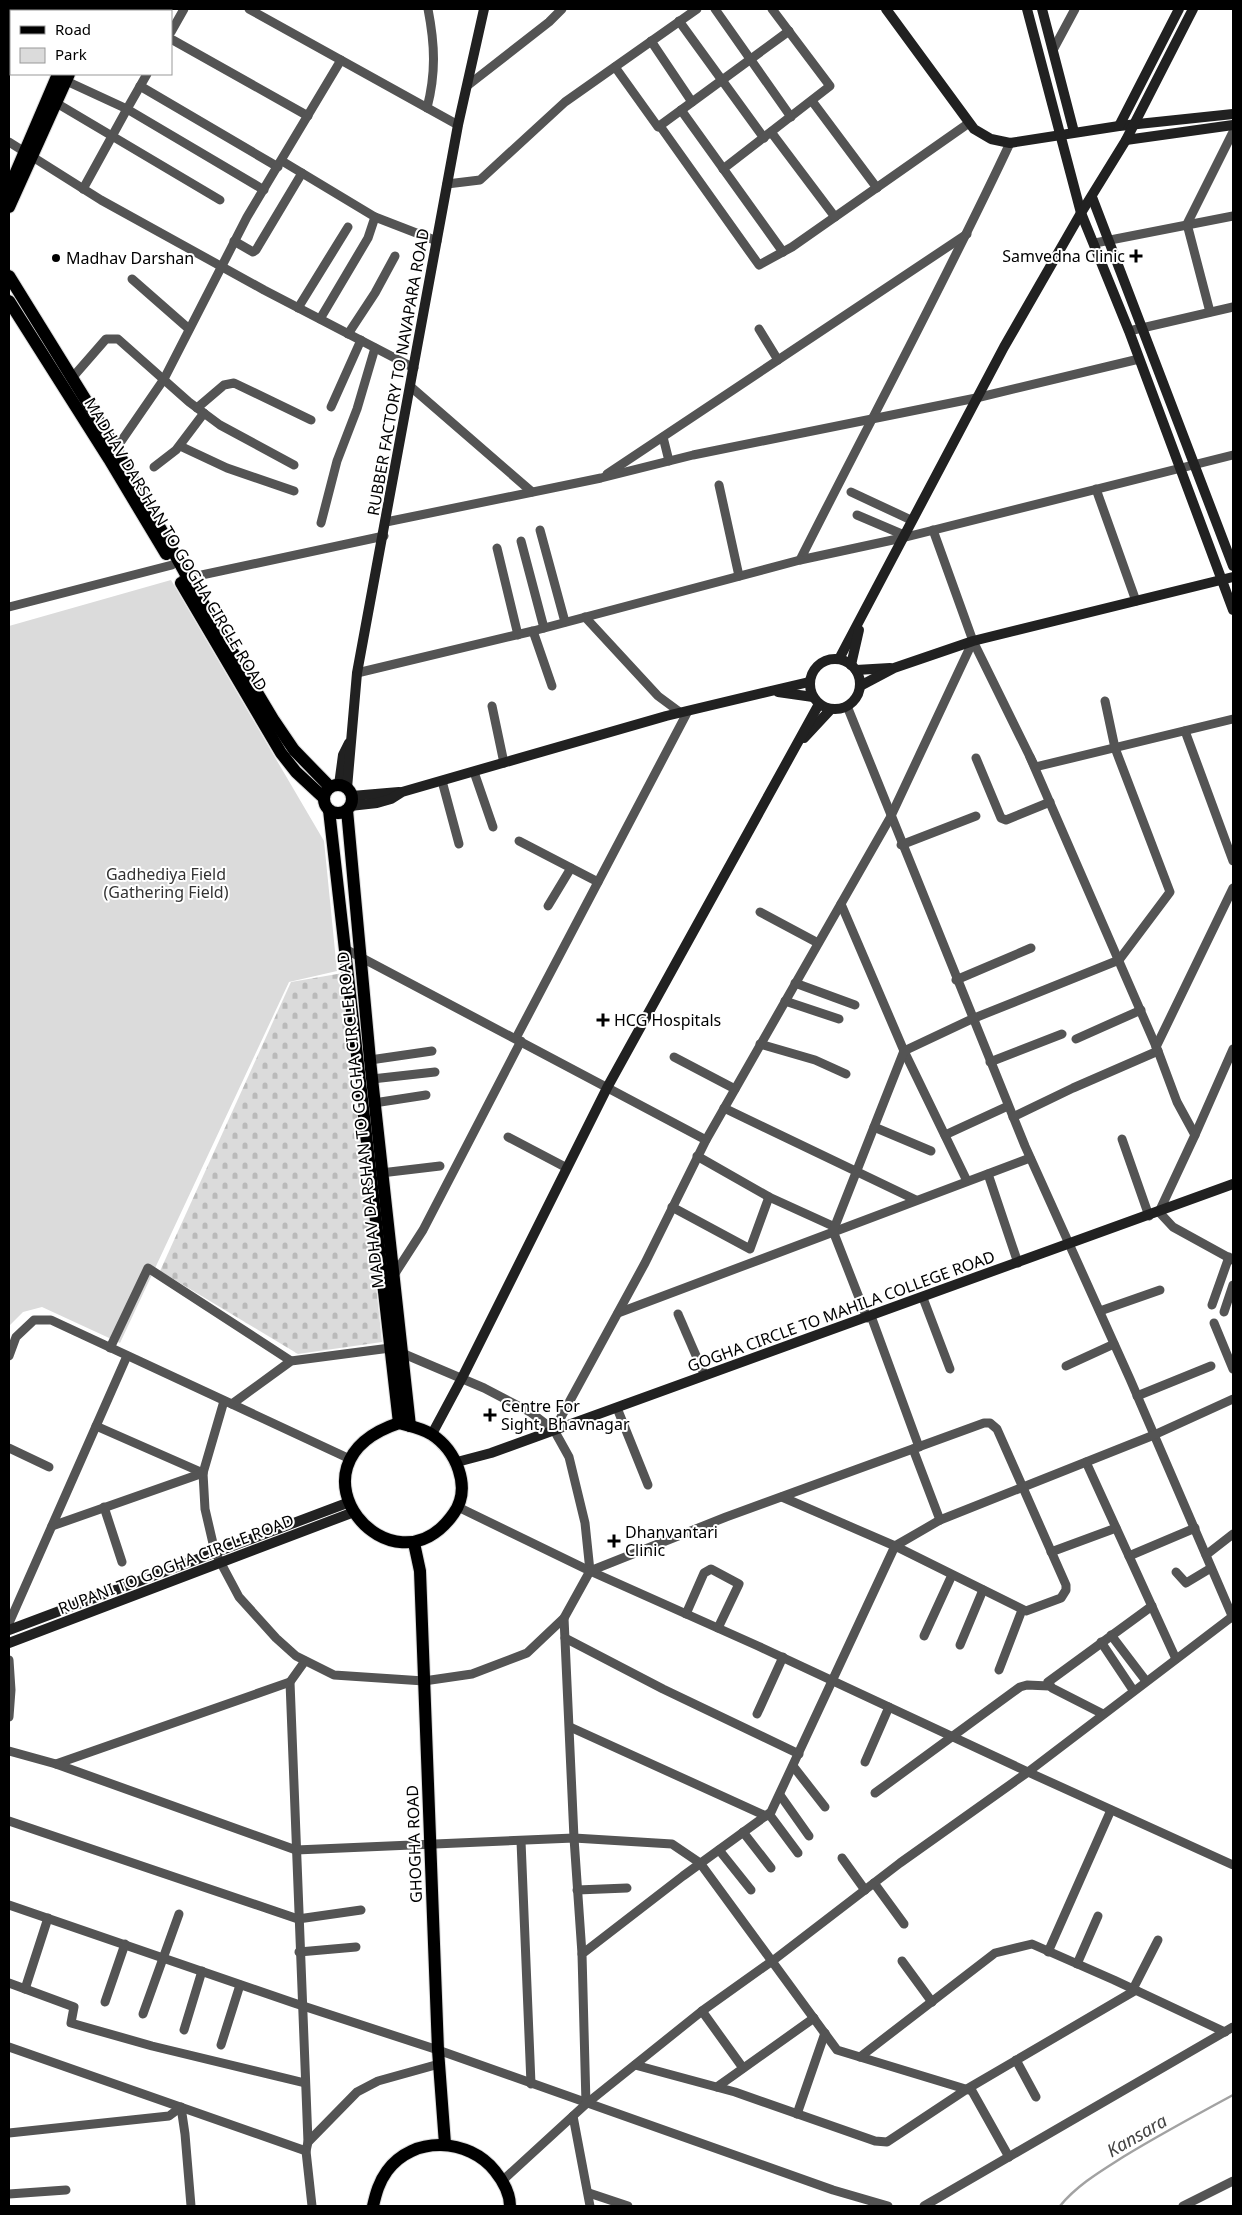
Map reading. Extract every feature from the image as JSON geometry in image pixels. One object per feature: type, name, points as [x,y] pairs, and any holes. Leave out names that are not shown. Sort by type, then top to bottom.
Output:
[{"type":"main road","points":[[9,208],[29,154],[63,76]]},
{"type":"main road","points":[[9,188],[29,154]]},
{"type":"main road","points":[[9,276],[72,378],[184,579],[286,740],[340,797]]},
{"type":"main road","name":"MADHAV DARSHAN TO GOGHA CIRCLE ROAD","points":[[9,300],[113,454],[172,565],[184,579]]},
{"type":"main road","name":"MADHAV DARSHAN TO GOGHA CIRCLE ROAD","points":[[340,797],[347,950],[385,1289],[396,1350]]},
{"type":"main road","name":"MADHAV DARSHAN TO GOGHA CIRCLE ROAD","points":[[340,797],[372,1079],[392,1278],[396,1350],[404,1425]]},
{"type":"main road","points":[[404,1425],[432,1434],[447,1448],[457,1462],[462,1485],[458,1507],[445,1526],[431,1536],[414,1543],[384,1539],[365,1525],[351,1507],[344,1475],[350,1459],[371,1435],[404,1425]]},
{"type":"main road","name":"GHOGHA ROAD","points":[[414,1543],[420,1571],[438,2050],[446,2144]]},
{"type":"main road","points":[[373,2206],[377,2188],[388,2169],[404,2155],[424,2146],[446,2144],[468,2150],[488,2162],[502,2181],[510,2206]]},
{"type":"street","points":[[249,9],[458,126]]},
{"type":"street","points":[[427,108],[434,80],[432,32],[428,9]]},
{"type":"street","name":"RUBBER FACTORY TO NAVAPARA ROAD","points":[[340,797],[343,755],[350,741],[357,673],[384,536],[458,126],[484,9]]},
{"type":"street","points":[[466,86],[549,22],[562,9]]},
{"type":"street","points":[[447,184],[480,180],[565,102],[697,9]]},
{"type":"street","points":[[715,9],[749,60],[791,117]]},
{"type":"street","points":[[723,168],[830,86],[772,9]]},
{"type":"street","points":[[886,9],[969,123],[974,129],[991,139],[1010,143],[1133,124],[1233,114]]},
{"type":"street","points":[[1027,9],[1081,213],[1095,243],[1129,331],[1233,610]]},
{"type":"street","points":[[1042,9],[1074,132]]},
{"type":"street","points":[[1053,50],[1075,9]]},
{"type":"street","points":[[1119,126],[1179,9]]},
{"type":"street","points":[[839,659],[976,398],[1081,213],[1126,140],[1193,9]]},
{"type":"street","points":[[172,30],[181,10]]},
{"type":"street","points":[[679,21],[722,80],[834,217]]},
{"type":"street","points":[[660,126],[789,31]]},
{"type":"street","points":[[172,40],[308,116]]},
{"type":"street","points":[[651,41],[692,102]]},
{"type":"street","points":[[113,454],[164,379],[234,241],[341,60]]},
{"type":"street","points":[[615,67],[658,127],[660,126],[759,265],[783,252],[969,123]]},
{"type":"street","points":[[83,188],[113,138],[126,109],[146,75]]},
{"type":"street","points":[[63,76],[126,109],[264,190]]},
{"type":"street","points":[[140,86],[280,164],[302,173],[375,217],[437,241]]},
{"type":"street","points":[[53,101],[220,200]]},
{"type":"street","points":[[812,101],[877,188]]},
{"type":"street","points":[[681,110],[783,252]]},
{"type":"street","points":[[1126,140],[1233,125]]},
{"type":"street","points":[[1210,312],[1187,224],[1233,132]]},
{"type":"street","points":[[9,142],[83,188],[222,266],[320,320],[414,368]]},
{"type":"street","points":[[800,560],[870,420],[967,234],[1010,143]]},
{"type":"street","points":[[234,241],[253,252],[256,250],[302,173]]},
{"type":"street","points":[[1092,197],[1233,566]]},
{"type":"street","points":[[1095,243],[1233,216]]},
{"type":"street","points":[[320,320],[368,238],[375,217]]},
{"type":"street","points":[[298,308],[348,228]]},
{"type":"street","points":[[601,478],[967,234]]},
{"type":"street","points":[[348,334],[375,293],[395,256]]},
{"type":"street","points":[[132,279],[190,329]]},
{"type":"street","points":[[1129,331],[1233,307]]},
{"type":"street","points":[[759,329],[778,360]]},
{"type":"street","points":[[72,378],[106,339],[114,337],[200,411],[232,434],[294,465]]},
{"type":"street","points":[[331,407],[361,340]]},
{"type":"street","points":[[321,523],[337,461],[357,409],[375,348]]},
{"type":"street","points":[[386,522],[976,398],[1139,359]]},
{"type":"street","points":[[154,467],[180,446],[200,411],[224,385],[234,383],[311,420]]},
{"type":"street","points":[[411,387],[532,492]]},
{"type":"street","points":[[663,437],[669,461]]},
{"type":"street","points":[[180,446],[227,468],[294,491]]},
{"type":"street","points":[[357,673],[533,631],[800,560],[933,530],[1233,455]]},
{"type":"street","points":[[719,485],[739,576]]},
{"type":"street","points":[[1096,489],[1136,601]]},
{"type":"street","points":[[851,492],[911,520]]},
{"type":"street","points":[[857,515],[903,536]]},
{"type":"street","points":[[540,530],[565,622]]},
{"type":"street","points":[[933,530],[973,641],[1035,767],[1233,719]]},
{"type":"street","points":[[184,579],[384,536]]},
{"type":"street","points":[[521,541],[544,628]]},
{"type":"street","points":[[497,548],[518,634]]},
{"type":"street","points":[[9,606],[172,565]]},
{"type":"street","points":[[793,750],[831,709],[847,706],[854,701],[860,686],[894,668],[973,641],[1233,577]]},
{"type":"street","points":[[586,616],[658,696],[685,712]]},
{"type":"street","points":[[860,686],[853,667],[861,617]]},
{"type":"street","points":[[533,631],[552,686]]},
{"type":"street","points":[[554,1430],[618,1313],[697,1156],[890,818],[973,641]]},
{"type":"street","points":[[432,1434],[608,1086],[793,750],[816,700],[810,682],[816,667],[830,659],[839,659],[853,667],[894,668]]},
{"type":"street","points":[[340,797],[402,792],[685,712],[810,682]]},
{"type":"street","points":[[772,692],[816,700],[831,709]]},
{"type":"street","points":[[834,1229],[904,1051],[972,1019],[1119,960],[1170,892],[1116,748],[1105,701]]},
{"type":"street","points":[[492,706],[504,763]]},
{"type":"street","points":[[502,2181],[586,2104],[702,2011],[874,1883],[1028,1772],[1133,1690],[1233,1617],[1100,1311],[1030,1158],[890,818],[847,706]]},
{"type":"street","points":[[385,1289],[423,1230],[685,712]]},
{"type":"street","points":[[1185,731],[1233,861]]},
{"type":"street","points":[[1030,757],[1157,1049],[1177,1102],[1195,1135]]},
{"type":"street","points":[[976,758],[1001,818],[1006,820],[1050,802]]},
{"type":"street","points":[[474,772],[493,827]]},
{"type":"street","points":[[442,781],[459,844]]},
{"type":"street","points":[[901,845],[976,816]]},
{"type":"street","points":[[520,841],[598,882]]},
{"type":"street","points":[[548,906],[571,868]]},
{"type":"street","points":[[1013,1117],[1157,1049],[1233,888]]},
{"type":"street","points":[[841,904],[904,1051],[967,1181]]},
{"type":"street","points":[[760,912],[818,942]]},
{"type":"street","points":[[956,980],[1031,948]]},
{"type":"street","points":[[347,950],[608,1086],[706,1140]]},
{"type":"street","points":[[796,983],[855,1005]]},
{"type":"street","points":[[785,1001],[839,1018]]},
{"type":"street","points":[[1076,1039],[1140,1010]]},
{"type":"street","points":[[990,1062],[1062,1034]]},
{"type":"street","points":[[760,1044],[815,1060],[846,1074]]},
{"type":"street","points":[[370,1060],[432,1051]]},
{"type":"street","points":[[1212,1305],[1231,1258],[1173,1227],[1159,1212],[1233,1052]]},
{"type":"street","points":[[674,1057],[735,1089]]},
{"type":"street","points":[[372,1079],[435,1072]]},
{"type":"street","points":[[374,1103],[426,1095]]},
{"type":"street","points":[[945,1135],[1008,1106]]},
{"type":"street","points":[[724,1108],[916,1200]]},
{"type":"street","points":[[874,1127],[930,1151]]},
{"type":"street","points":[[508,1137],[567,1168]]},
{"type":"street","points":[[1122,1138],[1149,1216]]},
{"type":"street","points":[[697,1156],[769,1197],[834,1229],[869,1317],[940,1520]]},
{"type":"street","points":[[618,1313],[834,1229],[1030,1158]]},
{"type":"street","points":[[381,1173],[440,1166]]},
{"type":"street","points":[[988,1174],[1018,1263]]},
{"type":"street","name":"GOGHA CIRCLE TO MAHILA COLLEGE ROAD","points":[[457,1462],[617,1408],[704,1374],[923,1298],[1233,1184]]},
{"type":"street","points":[[672,1207],[750,1249],[769,1197]]},
{"type":"street","points":[[110,1348],[148,1268],[291,1361]]},
{"type":"street","points":[[1224,1312],[1233,1285]]},
{"type":"street","points":[[1100,1311],[1160,1290]]},
{"type":"street","points":[[923,1298],[950,1369]]},
{"type":"street","points":[[678,1314],[704,1374]]},
{"type":"street","points":[[9,1356],[16,1337],[34,1320],[51,1320],[350,1459]]},
{"type":"street","points":[[1214,1323],[1233,1369]]},
{"type":"street","points":[[1066,1366],[1114,1344]]},
{"type":"street","points":[[396,1350],[462,1378],[530,1412],[554,1430],[569,1457],[585,1523],[590,1572],[564,1618],[527,1653],[472,1674],[424,1681],[334,1674],[296,1656],[276,1638],[239,1597],[216,1552],[205,1509],[203,1473],[228,1402],[291,1361],[396,1350]]},
{"type":"street","points":[[9,1623],[127,1356]]},
{"type":"street","points":[[1137,1396],[1211,1366]]},
{"type":"street","points":[[582,1954],[700,1863],[767,1815],[780,1795],[895,1546],[940,1520],[1154,1435],[1233,1399]]},
{"type":"street","points":[[617,1408],[648,1485]]},
{"type":"street","points":[[590,1572],[782,1497],[984,1423],[990,1423],[997,1429],[1066,1585],[1064,1595],[1030,1611],[1022,1610],[895,1546],[782,1497]]},
{"type":"street","points":[[96,1426],[203,1473]]},
{"type":"street","points":[[9,1448],[50,1467]]},
{"type":"street","points":[[1086,1462],[1176,1658]]},
{"type":"street","points":[[52,1526],[203,1473]]},
{"type":"street","name":"RUPANI TO GOGHA CIRCLE ROAD","points":[[9,1630],[216,1552],[351,1507]]},
{"type":"street","name":"RUPANI TO GOGHA CIRCLE ROAD","points":[[9,1643],[221,1563],[351,1507]]},
{"type":"street","points":[[458,1507],[590,1572],[783,1657],[1028,1772],[1233,1865]]},
{"type":"street","points":[[104,1508],[122,1562]]},
{"type":"street","points":[[1051,1552],[1116,1528]]},
{"type":"street","points":[[1129,1556],[1194,1528]]},
{"type":"street","points":[[1206,1555],[1233,1534]]},
{"type":"street","points":[[1176,1572],[1186,1583],[1212,1568]]},
{"type":"street","points":[[686,1614],[704,1573],[711,1569],[739,1584],[718,1628]]},
{"type":"street","points":[[924,1636],[952,1574]]},
{"type":"street","points":[[960,1645],[983,1590]]},
{"type":"street","points":[[1049,1686],[1050,1679],[1152,1606]]},
{"type":"street","points":[[999,1670],[1022,1610]]},
{"type":"street","points":[[564,1618],[574,1838],[582,1954],[586,2104]]},
{"type":"street","points":[[1111,1635],[1146,1681]]},
{"type":"street","points":[[565,1638],[663,1689],[799,1754]]},
{"type":"street","points":[[1102,1642],[1133,1690]]},
{"type":"street","points":[[757,1714],[783,1657]]},
{"type":"street","points":[[9,1660],[11,1690],[9,1717]]},
{"type":"street","points":[[56,1764],[290,1682],[305,1661]]},
{"type":"street","points":[[290,1682],[301,2006],[307,2147],[312,2206]]},
{"type":"street","points":[[875,1793],[1020,1686],[1049,1686],[1103,1714]]},
{"type":"street","points":[[864,1762],[889,1707]]},
{"type":"street","points":[[570,1727],[767,1815],[798,1853]]},
{"type":"street","points":[[9,1751],[56,1764],[296,1850],[574,1838],[672,1844],[700,1863],[773,1960],[837,2050],[972,2091],[1009,2156]]},
{"type":"street","points":[[793,1766],[825,1807]]},
{"type":"street","points":[[780,1795],[810,1836]]},
{"type":"street","points":[[1048,1952],[1112,1810]]},
{"type":"street","points":[[9,1821],[298,1919],[361,1910]]},
{"type":"street","points":[[744,1832],[771,1868]]},
{"type":"street","points":[[521,1841],[531,2084]]},
{"type":"street","points":[[719,1850],[752,1890]]},
{"type":"street","points":[[842,1858],[865,1890]]},
{"type":"street","points":[[874,1883],[904,1924]]},
{"type":"street","points":[[577,1890],[627,1888]]},
{"type":"street","points":[[9,1905],[301,2006],[438,2050],[833,2190],[888,2206]]},
{"type":"street","points":[[143,2014],[161,1957],[178,1914]]},
{"type":"street","points":[[1077,1964],[1098,1916]]},
{"type":"street","points":[[25,1989],[48,1918]]},
{"type":"street","points":[[635,2065],[717,2087],[875,2141],[887,2142],[966,2089],[1134,1989],[1158,1940]]},
{"type":"street","points":[[105,2002],[124,1944]]},
{"type":"street","points":[[860,2057],[995,1953],[1032,1944],[1225,2032]]},
{"type":"street","points":[[299,1952],[356,1948]]},
{"type":"street","points":[[902,1961],[932,2002]]},
{"type":"street","points":[[184,2030],[202,1971]]},
{"type":"street","points":[[9,1983],[74,2007],[71,2023],[152,2046],[305,2083]]},
{"type":"street","points":[[221,2045],[240,1984]]},
{"type":"street","points":[[702,2011],[744,2068]]},
{"type":"street","points":[[717,2087],[814,2018]]},
{"type":"street","points":[[924,2206],[1233,2027]]},
{"type":"street","points":[[797,2114],[824,2033]]},
{"type":"street","points":[[9,2046],[181,2107],[307,2147]]},
{"type":"street","points":[[1016,2060],[1036,2097]]},
{"type":"street","points":[[307,2147],[346,2101],[362,2088],[378,2081],[439,2064]]},
{"type":"street","points":[[9,2133],[170,2116],[181,2107]]},
{"type":"street","points":[[181,2107],[191,2206]]},
{"type":"street","points":[[573,2116],[590,2206]]},
{"type":"street","points":[[1183,2206],[1233,2181]]},
{"type":"street","points":[[9,2194],[66,2190]]},
{"type":"street","points":[[589,2193],[628,2206]]},
{"type":"green space","name":"Gadhediya Field (Gathering Field)","points":[[171,580],[324,841],[337,971],[289,982],[120,1343],[42,1307],[23,1312],[9,1326],[9,626]]},
{"type":"green space","points":[[343,973],[382,1342],[298,1354],[160,1271],[291,982]]},
{"type":"waterway","name":"Kansara","points":[[1060,2206],[1082,2185],[1106,2168],[1233,2095]]},
{"type":"place","name":"Samvedna Clinic","points":[[1136,256]]},
{"type":"place","name":"Madhav Darshan","points":[[56,258]]},
{"type":"place","name":"HCG Hospitals","points":[[603,1020]]},
{"type":"place","name":"Centre For Sight, Bhavnagar","points":[[490,1415]]},
{"type":"place","name":"Dhanvantari Clinic","points":[[614,1541]]}]
